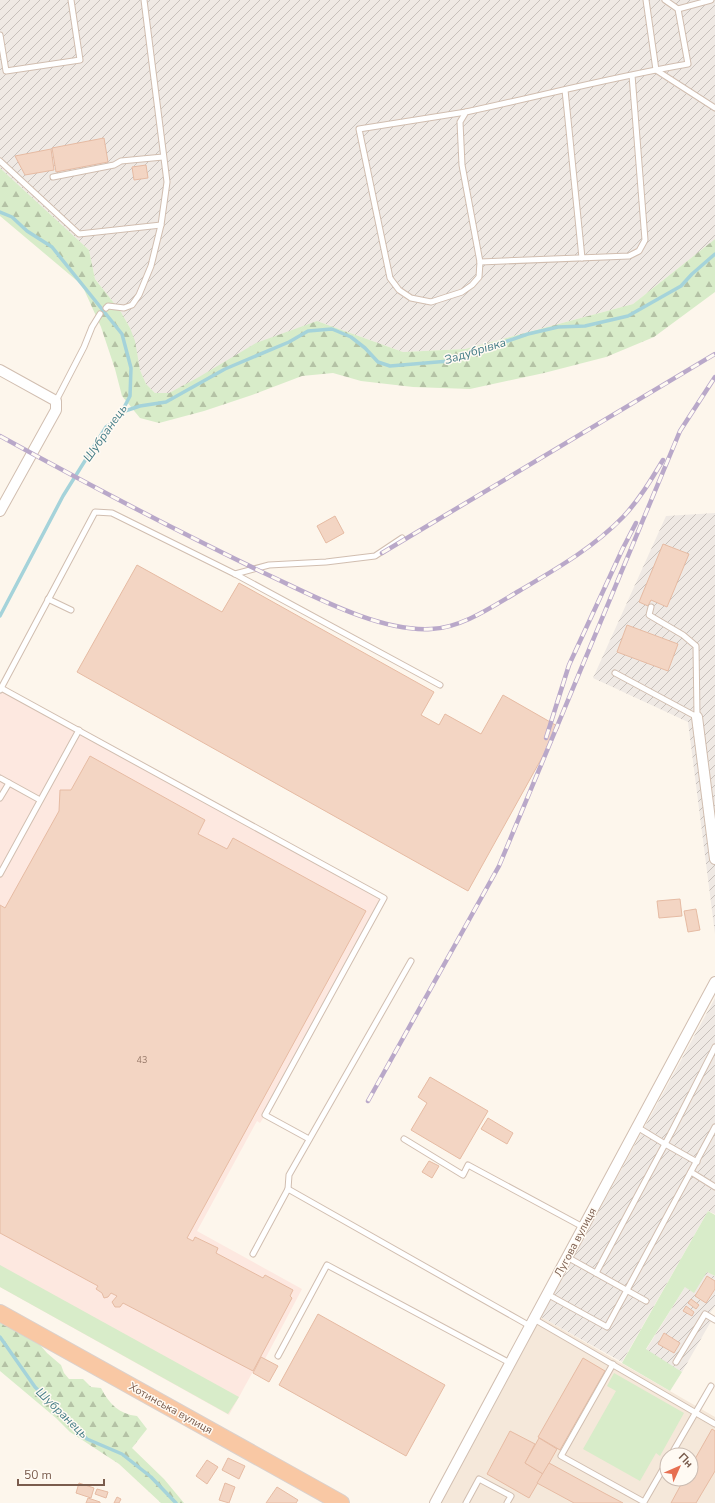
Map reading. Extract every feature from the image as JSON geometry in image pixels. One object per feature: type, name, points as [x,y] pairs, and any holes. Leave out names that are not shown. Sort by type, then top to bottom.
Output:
[{"type":"highway","name":"Хотинська вулиця","points":[[0,1313],[341,1503]]},
{"type":"street","points":[[0,370],[56,401],[56,410],[0,511]]},
{"type":"street","points":[[697,716],[715,859]]},
{"type":"street","name":"Лугова вулиця","points":[[438,1502],[510,1363],[715,982]]},
{"type":"lane","points":[[0,35],[6,71],[80,60],[71,0]]},
{"type":"lane","points":[[106,308],[108,306],[124,308],[132,305],[139,296],[150,266],[161,225],[167,182],[144,0]]},
{"type":"lane","points":[[646,0],[656,70],[715,108]]},
{"type":"lane","points":[[466,112],[460,122],[462,165],[480,262],[479,278],[462,292],[431,302],[411,298],[399,290],[390,278],[359,129],[466,112],[688,64],[678,9],[665,0]]},
{"type":"lane","points":[[678,9],[711,0]]},
{"type":"lane","points":[[480,262],[629,256],[638,251],[645,240],[632,75]]},
{"type":"lane","points":[[565,90],[582,258]]},
{"type":"lane","points":[[52,176],[114,165],[121,161],[164,157]]},
{"type":"lane","points":[[0,161],[79,234],[161,225]]},
{"type":"lane","points":[[56,401],[84,347],[92,327],[100,314]]},
{"type":"lane","points":[[309,1139],[264,1115],[384,898],[78,730],[0,689],[95,512],[112,512],[235,574],[440,685]]},
{"type":"lane","points":[[235,574],[269,565],[326,562],[375,556],[402,538]]},
{"type":"lane","points":[[48,598],[71,610]]},
{"type":"lane","points":[[615,673],[697,716],[696,646],[683,635],[648,616],[652,607]]},
{"type":"lane","points":[[0,874],[78,730]]},
{"type":"lane","points":[[0,778],[40,800]]},
{"type":"lane","points":[[0,798],[9,783]]},
{"type":"lane","points":[[253,1254],[288,1189],[289,1175],[411,961]]},
{"type":"lane","points":[[596,1273],[715,1047]]},
{"type":"lane","points":[[637,1127],[697,1162]]},
{"type":"lane","points":[[547,1294],[607,1327],[715,1127]]},
{"type":"lane","points":[[404,1140],[463,1175],[468,1166],[583,1227]]},
{"type":"lane","points":[[691,1172],[715,1187]]},
{"type":"lane","points":[[288,1189],[532,1323],[613,1364],[715,1424]]},
{"type":"lane","points":[[567,1257],[646,1301]]},
{"type":"lane","points":[[278,1356],[327,1264],[510,1363]]},
{"type":"lane","points":[[676,1362],[704,1314],[715,1320]]},
{"type":"lane","points":[[613,1364],[561,1456],[644,1502],[659,1476]]},
{"type":"lane","points":[[675,1447],[710,1386]]},
{"type":"lane","points":[[466,1503],[479,1479],[511,1496],[507,1503]]},
{"type":"shaded area","points":[[0,0],[715,0],[715,239],[633,304],[465,349],[403,352],[317,321],[169,393],[155,393],[146,385],[140,370],[130,328],[121,312],[95,279],[89,250],[0,168]]},
{"type":"shaded area","points":[[715,513],[715,934],[688,722],[593,678],[666,516]]},
{"type":"shaded area","points":[[0,690],[384,898],[265,1115],[260,1123],[257,1121],[197,1231],[302,1289],[265,1359],[261,1357],[229,1415],[0,1287]]},
{"type":"shaded area","points":[[715,998],[715,1214],[708,1211],[622,1362],[541,1317]]},
{"type":"shaded area","points":[[707,1272],[715,1276],[715,1306],[710,1313],[714,1316],[682,1372],[646,1350],[685,1287]]},
{"type":"shaded area","points":[[541,1317],[715,1417],[715,1503],[440,1503]]},
{"type":"green space","points":[[0,168],[89,250],[95,279],[121,312],[130,328],[135,341],[140,370],[146,384],[155,393],[169,393],[256,343],[317,321],[403,352],[465,349],[633,304],[715,239],[715,292],[654,337],[606,357],[544,373],[470,389],[413,387],[361,381],[333,373],[302,376],[204,411],[159,423],[140,418],[122,396],[101,327],[82,285],[0,216]]},
{"type":"green space","points":[[708,1211],[715,1215],[715,1276],[707,1272],[694,1293],[685,1287],[646,1349],[682,1372],[670,1391],[622,1363]]},
{"type":"green space","points":[[0,1265],[239,1397],[228,1414],[0,1287]]},
{"type":"green space","points":[[0,1321],[35,1339],[47,1353],[61,1365],[64,1373],[69,1379],[83,1379],[91,1387],[101,1388],[107,1399],[115,1407],[125,1413],[137,1416],[147,1429],[132,1448],[164,1479],[184,1503],[161,1503],[119,1464],[70,1432],[56,1418],[0,1371]]},
{"type":"green space","points":[[614,1373],[684,1413],[665,1447],[659,1447],[659,1455],[656,1453],[640,1481],[583,1449],[616,1391],[607,1386]]},
{"type":"building","points":[[104,138],[108,162],[56,172],[52,148]]},
{"type":"building","points":[[51,149],[54,170],[25,175],[15,156]]},
{"type":"building","points":[[146,165],[148,178],[134,180],[132,167]]},
{"type":"building","points":[[335,516],[344,533],[326,543],[317,526]]},
{"type":"building","points":[[663,544],[689,554],[667,607],[651,600],[648,606],[639,602]]},
{"type":"building","points":[[137,565],[222,612],[239,583],[434,692],[421,715],[439,725],[445,714],[481,734],[503,695],[559,727],[468,891],[77,672]]},
{"type":"building","points":[[627,625],[678,644],[668,671],[617,652]]},
{"type":"building","points":[[90,756],[205,820],[198,834],[227,849],[233,838],[366,911],[187,1238],[193,1241],[195,1237],[218,1248],[216,1253],[263,1278],[265,1275],[293,1290],[290,1296],[292,1298],[253,1371],[123,1303],[120,1307],[115,1307],[112,1302],[117,1296],[111,1293],[108,1297],[104,1298],[102,1293],[96,1289],[98,1286],[0,1233],[0,905],[5,908],[59,811],[60,790],[71,790]]},
{"type":"building","points":[[680,899],[682,916],[659,918],[657,901]]},
{"type":"building","points":[[696,909],[700,930],[688,932],[684,911]]},
{"type":"building","points":[[430,1077],[488,1111],[460,1159],[411,1130],[427,1103],[418,1097]]},
{"type":"building","points":[[488,1118],[513,1133],[507,1144],[481,1129]]},
{"type":"building","points":[[429,1161],[439,1166],[432,1178],[422,1172]]},
{"type":"building","points":[[707,1276],[715,1281],[715,1289],[706,1303],[695,1296]]},
{"type":"building","points":[[691,1299],[699,1305],[696,1309],[688,1303]]},
{"type":"building","points":[[686,1306],[694,1312],[692,1316],[683,1311]]},
{"type":"building","points":[[318,1314],[445,1385],[406,1456],[279,1385]]},
{"type":"building","points":[[664,1333],[680,1343],[674,1353],[658,1344]]},
{"type":"building","points":[[261,1357],[278,1366],[269,1382],[253,1373]]},
{"type":"building","points":[[583,1358],[605,1371],[560,1450],[538,1437]]},
{"type":"building","points":[[712,1429],[715,1431],[715,1471],[696,1503],[671,1503],[680,1487],[699,1487],[699,1452]]},
{"type":"building","points":[[510,1431],[535,1444],[525,1463],[543,1474],[529,1498],[487,1474]]},
{"type":"building","points":[[539,1438],[557,1449],[543,1474],[525,1463]]},
{"type":"building","points":[[228,1458],[245,1466],[239,1479],[222,1470]]},
{"type":"building","points":[[207,1460],[218,1467],[207,1484],[196,1476]]},
{"type":"building","points":[[549,1463],[623,1503],[574,1503],[537,1483]]},
{"type":"building","points":[[79,1483],[94,1488],[91,1498],[76,1493]]},
{"type":"building","points":[[225,1483],[235,1487],[229,1503],[219,1500]]},
{"type":"building","points":[[277,1487],[298,1500],[296,1503],[266,1503]]},
{"type":"building","points":[[97,1489],[108,1492],[106,1498],[95,1494]]},
{"type":"building","points":[[117,1497],[121,1499],[119,1503],[114,1503]]},
{"type":"building","points":[[88,1498],[100,1502],[100,1503],[86,1503]]},
{"type":"waterway","name":"Шубранець","points":[[0,212],[12,217],[27,231],[52,247],[122,334],[131,368],[130,396],[118,419],[106,427],[63,496],[0,616]]},
{"type":"waterway","name":"Задубрівка","points":[[122,412],[140,406],[166,402],[225,369],[289,342],[308,331],[332,329],[351,337],[365,348],[378,362],[390,366],[449,361],[528,334],[558,327],[585,326],[628,316],[681,286],[715,254]]},
{"type":"waterway","name":"Шубранець","points":[[0,1337],[35,1387],[87,1439],[122,1454],[151,1477],[176,1503]]},
{"type":"railway","points":[[382,553],[715,354]]},
{"type":"railway","points":[[368,1101],[499,866],[680,431],[715,377]]},
{"type":"railway","points":[[0,436],[164,523],[231,557],[324,601],[389,625],[431,629],[454,625],[477,615],[547,575],[587,548],[623,517],[640,497],[663,460]]},
{"type":"railway","points":[[546,738],[569,665],[636,523]]}]
